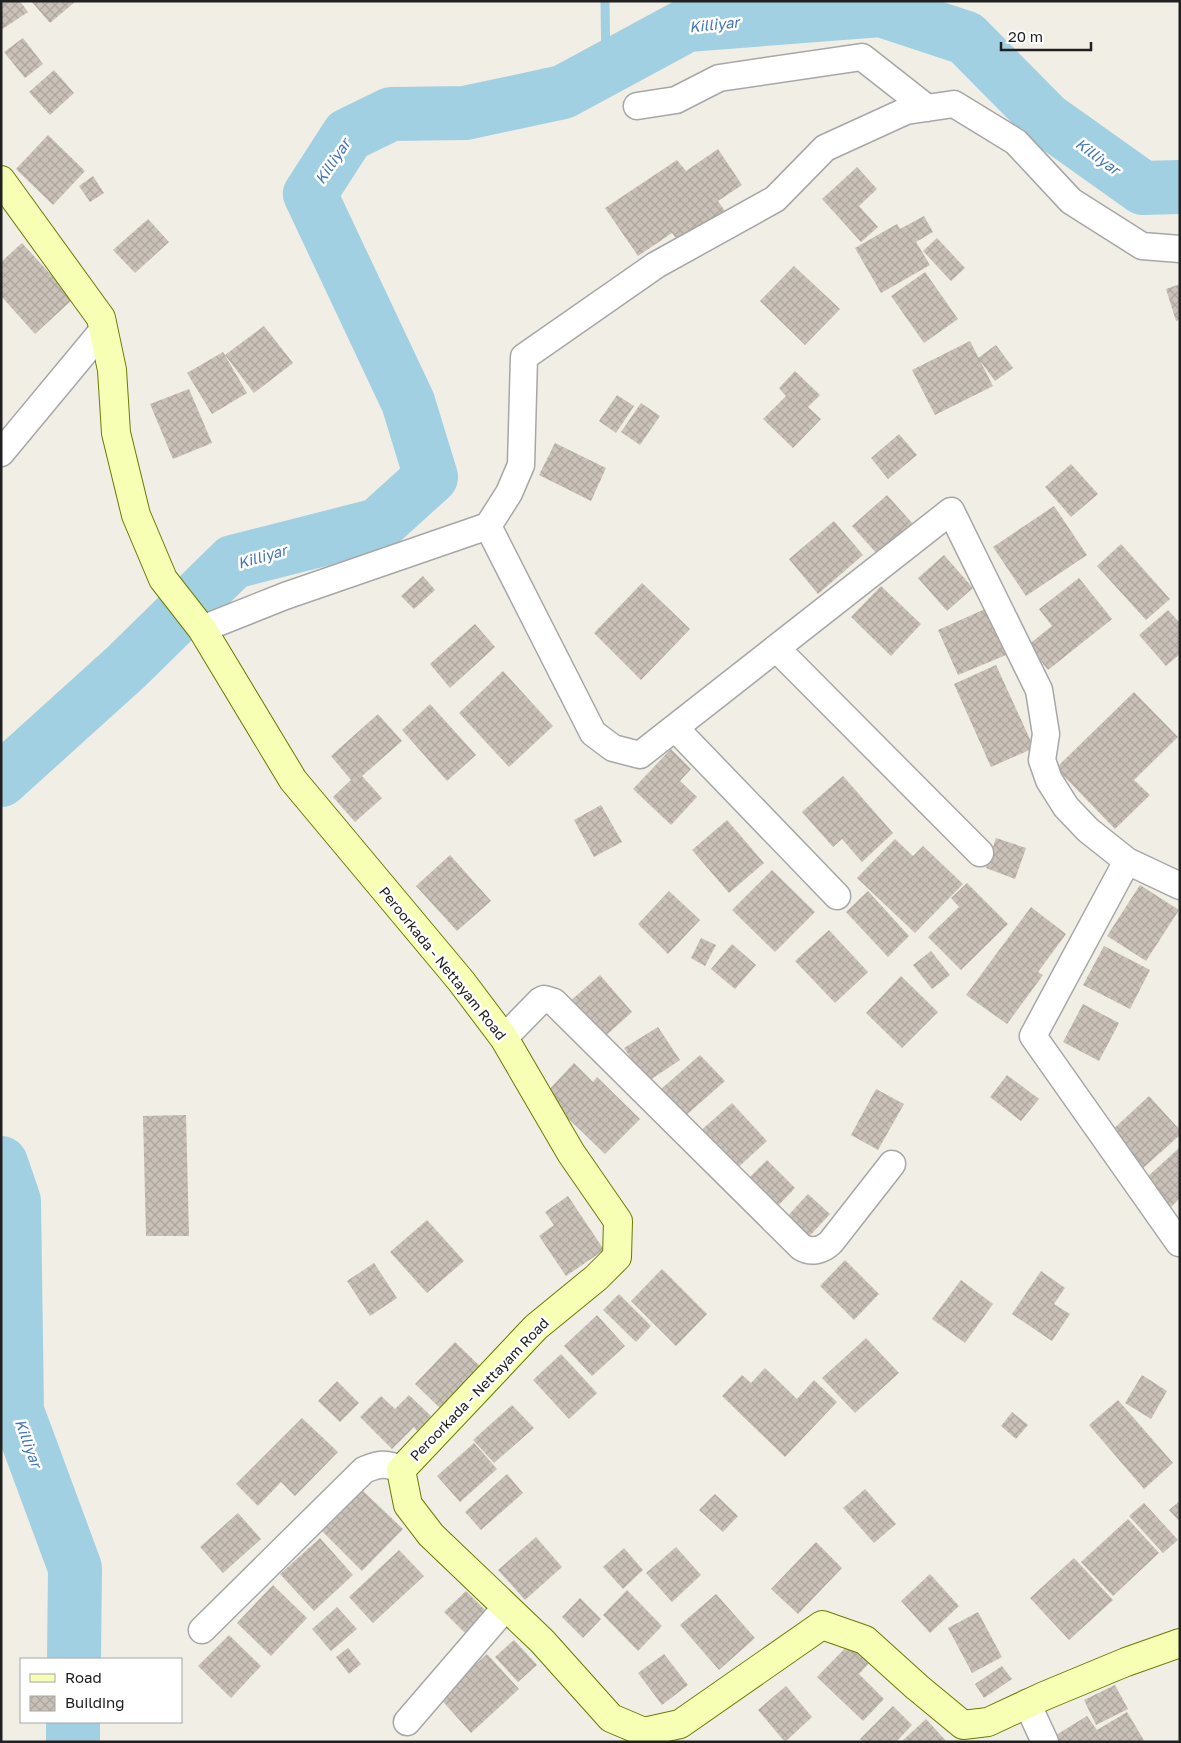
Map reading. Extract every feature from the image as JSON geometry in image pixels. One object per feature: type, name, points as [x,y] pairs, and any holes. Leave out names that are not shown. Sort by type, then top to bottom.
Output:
[{"type":"street","points":[[637,106],[676,100],[719,78],[862,57],[927,108]]},
{"type":"street","points":[[202,629],[285,596],[488,526],[509,493],[521,465],[524,357],[656,265],[775,199],[826,148],[906,112],[954,104],[1016,142],[1071,201],[1142,246],[1180,248]]},
{"type":"street","name":"Peroorkada - Nettayam Road","points":[[1,180],[101,318],[112,370],[116,434],[136,514],[163,579],[202,629],[293,780],[461,981],[504,1038],[571,1153],[618,1221],[617,1257],[596,1278],[536,1327],[401,1470],[408,1505],[431,1535],[542,1641],[611,1718],[647,1737],[680,1724],[822,1625],[864,1640],[963,1725],[988,1722],[1126,1662],[1180,1644]]},
{"type":"street","points":[[1,453],[103,330]]},
{"type":"street","points":[[488,526],[593,733],[613,748],[640,755],[951,511],[1038,690],[1046,734],[1042,760],[1049,780],[1066,807],[1128,861],[1180,886]]},
{"type":"street","points":[[776,648],[980,853]]},
{"type":"street","points":[[676,728],[837,896]]},
{"type":"street","points":[[1128,861],[1033,1036],[1179,1243]]},
{"type":"street","points":[[504,1038],[540,1002],[546,999],[554,1002],[801,1247],[808,1250],[821,1249],[831,1242],[892,1164]]},
{"type":"street","points":[[202,1630],[364,1470],[390,1464],[401,1470]]},
{"type":"street","points":[[407,1722],[506,1608]]},
{"type":"street","points":[[1027,1704],[1045,1742]]},
{"type":"building","points":[[1,1],[20,1],[28,12],[1,30]]},
{"type":"building","points":[[31,1],[76,1],[50,23]]},
{"type":"building","points":[[23,38],[43,64],[25,78],[4,52]]},
{"type":"building","points":[[54,70],[74,93],[50,115],[29,92]]},
{"type":"building","points":[[48,135],[85,171],[53,205],[16,169]]},
{"type":"building","points":[[718,149],[742,185],[718,201],[727,214],[681,245],[672,233],[638,256],[605,208],[677,160],[686,171]]},
{"type":"building","points":[[857,167],[877,189],[859,206],[878,227],[861,242],[822,199]]},
{"type":"building","points":[[93,176],[104,193],[90,202],[79,186]]},
{"type":"building","points":[[924,216],[933,232],[916,242],[930,265],[881,293],[855,248],[897,224],[900,229]]},
{"type":"building","points":[[148,219],[169,242],[135,273],[113,250]]},
{"type":"building","points":[[937,238],[965,268],[951,281],[923,251]]},
{"type":"building","points":[[22,243],[73,299],[35,334],[1,296],[1,262]]},
{"type":"building","points":[[794,266],[840,309],[805,345],[760,301]]},
{"type":"building","points":[[925,272],[958,319],[924,343],[891,296]]},
{"type":"building","points":[[1180,284],[1180,320],[1176,321],[1166,289]]},
{"type":"building","points":[[264,326],[293,363],[254,393],[225,355]]},
{"type":"building","points":[[970,341],[993,386],[935,415],[912,370]]},
{"type":"building","points":[[996,345],[1013,368],[995,381],[978,358]]},
{"type":"building","points":[[223,352],[247,393],[212,414],[187,373]]},
{"type":"building","points":[[795,371],[820,395],[808,407],[821,419],[793,448],[763,419],[786,396],[779,388]]},
{"type":"building","points":[[189,389],[212,443],[173,459],[150,404]]},
{"type":"building","points":[[617,395],[634,406],[616,433],[599,421]]},
{"type":"building","points":[[641,403],[660,416],[640,445],[621,432]]},
{"type":"building","points":[[899,434],[917,455],[888,479],[871,458]]},
{"type":"building","points":[[555,443],[606,468],[591,501],[539,475]]},
{"type":"building","points":[[1071,464],[1098,494],[1071,517],[1045,487]]},
{"type":"building","points":[[887,495],[913,524],[878,555],[852,526]]},
{"type":"building","points":[[1054,506],[1087,555],[1026,596],[993,547]]},
{"type":"building","points":[[834,521],[863,555],[818,594],[789,559]]},
{"type":"building","points":[[1121,544],[1170,599],[1146,620],[1097,566]]},
{"type":"building","points":[[944,555],[973,588],[947,611],[918,578]]},
{"type":"building","points":[[423,576],[435,590],[414,609],[401,596]]},
{"type":"building","points":[[1079,578],[1112,619],[1048,670],[1028,645],[1052,626],[1039,609]]},
{"type":"building","points":[[642,583],[690,629],[641,680],[594,633]]},
{"type":"building","points":[[881,586],[921,624],[891,656],[851,617]]},
{"type":"building","points":[[985,609],[1006,655],[958,675],[938,630]]},
{"type":"building","points":[[1168,610],[1180,623],[1180,654],[1166,666],[1139,635]]},
{"type":"building","points":[[475,624],[495,647],[450,688],[430,664]]},
{"type":"building","points":[[996,665],[1034,748],[991,767],[954,684]]},
{"type":"building","points":[[503,671],[553,726],[509,767],[459,713]]},
{"type":"building","points":[[1134,692],[1178,737],[1134,780],[1150,795],[1115,829],[1056,768]]},
{"type":"building","points":[[430,704],[476,755],[447,781],[402,730]]},
{"type":"building","points":[[378,714],[402,741],[362,776],[382,798],[355,822],[333,797],[351,780],[331,756]]},
{"type":"building","points":[[671,749],[691,769],[680,781],[697,797],[671,825],[633,789]]},
{"type":"building","points":[[843,776],[893,833],[862,862],[842,839],[833,847],[802,812]]},
{"type":"building","points":[[601,805],[622,842],[594,857],[574,820]]},
{"type":"building","points":[[727,820],[764,863],[729,893],[692,850]]},
{"type":"building","points":[[996,838],[1026,848],[1015,879],[986,868]]},
{"type":"building","points":[[895,839],[913,856],[923,846],[963,884],[915,933],[857,878]]},
{"type":"building","points":[[450,855],[491,901],[457,931],[416,886]]},
{"type":"building","points":[[772,870],[815,912],[775,952],[732,910]]},
{"type":"building","points":[[967,883],[1008,924],[961,970],[928,937],[959,907],[951,898]]},
{"type":"building","points":[[1140,885],[1179,910],[1146,961],[1107,936]]},
{"type":"building","points":[[669,891],[700,920],[668,954],[638,924]]},
{"type":"building","points":[[868,891],[909,936],[888,957],[846,912]]},
{"type":"building","points":[[1031,907],[1066,934],[1038,972],[1043,975],[1007,1024],[966,995]]},
{"type":"building","points":[[829,930],[868,972],[835,1003],[795,961]]},
{"type":"building","points":[[701,938],[716,945],[705,966],[691,958]]},
{"type":"building","points":[[732,944],[756,965],[735,989],[711,969]]},
{"type":"building","points":[[1104,946],[1150,970],[1130,1009],[1083,985]]},
{"type":"building","points":[[931,951],[950,975],[932,989],[913,965]]},
{"type":"building","points":[[600,975],[632,1012],[602,1039],[569,1002]]},
{"type":"building","points":[[901,976],[938,1012],[902,1048],[866,1013]]},
{"type":"building","points":[[1083,1004],[1119,1023],[1099,1061],[1063,1042]]},
{"type":"building","points":[[658,1027],[680,1060],[647,1082],[624,1048]]},
{"type":"building","points":[[700,1055],[725,1081],[684,1117],[660,1090]]},
{"type":"building","points":[[574,1063],[593,1082],[597,1077],[640,1119],[605,1154],[544,1095]]},
{"type":"building","points":[[1007,1075],[1039,1099],[1021,1121],[990,1097]]},
{"type":"building","points":[[876,1089],[904,1104],[878,1150],[851,1135]]},
{"type":"building","points":[[1149,1096],[1180,1130],[1180,1135],[1141,1170],[1108,1134]]},
{"type":"building","points":[[732,1103],[767,1141],[733,1172],[698,1133]]},
{"type":"building","points":[[186,1115],[189,1236],[146,1236],[143,1116]]},
{"type":"building","points":[[1180,1147],[1180,1198],[1169,1209],[1143,1181]]},
{"type":"building","points":[[767,1160],[795,1188],[774,1210],[745,1182]]},
{"type":"building","points":[[808,1194],[830,1214],[805,1241],[783,1221]]},
{"type":"building","points":[[568,1196],[604,1250],[566,1276],[539,1236],[554,1225],[545,1212]]},
{"type":"building","points":[[427,1220],[464,1261],[427,1293],[390,1252]]},
{"type":"building","points":[[845,1260],[879,1294],[854,1320],[820,1286]]},
{"type":"building","points":[[374,1263],[397,1298],[370,1316],[347,1281]]},
{"type":"building","points":[[662,1269],[707,1314],[676,1346],[631,1301]]},
{"type":"building","points":[[1041,1271],[1065,1288],[1054,1304],[1070,1314],[1052,1341],[1012,1314]]},
{"type":"building","points":[[961,1280],[993,1304],[965,1343],[932,1319]]},
{"type":"building","points":[[619,1294],[651,1326],[636,1342],[603,1310]]},
{"type":"building","points":[[597,1315],[625,1346],[592,1376],[564,1346]]},
{"type":"building","points":[[866,1338],[899,1373],[855,1413],[822,1378]]},
{"type":"building","points":[[455,1342],[485,1371],[444,1412],[415,1384]]},
{"type":"building","points":[[561,1354],[597,1393],[569,1419],[533,1380]]},
{"type":"building","points":[[765,1368],[797,1399],[814,1380],[837,1402],[785,1457],[722,1396],[742,1375],[751,1383]]},
{"type":"building","points":[[1142,1375],[1167,1391],[1151,1419],[1125,1403]]},
{"type":"building","points":[[337,1381],[359,1403],[340,1422],[318,1401]]},
{"type":"building","points":[[409,1395],[431,1416],[417,1431],[414,1427],[392,1449],[360,1417],[381,1396],[395,1409]]},
{"type":"building","points":[[1118,1400],[1173,1463],[1144,1489],[1089,1425]]},
{"type":"building","points":[[512,1405],[534,1428],[494,1463],[473,1440]]},
{"type":"building","points":[[1012,1412],[1028,1425],[1016,1439],[1001,1426]]},
{"type":"building","points":[[302,1418],[338,1452],[295,1496],[281,1482],[258,1506],[236,1484]]},
{"type":"building","points":[[474,1443],[497,1469],[460,1502],[437,1476]]},
{"type":"building","points":[[507,1474],[523,1493],[481,1530],[465,1512]]},
{"type":"building","points":[[361,1489],[403,1529],[362,1571],[321,1530]]},
{"type":"building","points":[[865,1489],[896,1524],[874,1543],[843,1508]]},
{"type":"building","points":[[715,1494],[738,1516],[723,1532],[699,1510]]},
{"type":"building","points":[[1180,1501],[1180,1522],[1169,1510]]},
{"type":"building","points":[[1144,1503],[1178,1540],[1163,1553],[1129,1516]]},
{"type":"building","points":[[238,1513],[261,1539],[223,1573],[200,1547]]},
{"type":"building","points":[[1128,1519],[1159,1553],[1113,1596],[1081,1562]]},
{"type":"building","points":[[536,1537],[562,1567],[525,1600],[498,1570]]},
{"type":"building","points":[[320,1538],[353,1575],[314,1611],[280,1574]]},
{"type":"building","points":[[816,1542],[842,1568],[798,1614],[771,1589]]},
{"type":"building","points":[[676,1547],[701,1575],[672,1602],[646,1573]]},
{"type":"building","points":[[624,1548],[643,1570],[623,1589],[603,1567]]},
{"type":"building","points":[[399,1550],[424,1576],[373,1623],[349,1597]]},
{"type":"building","points":[[1074,1558],[1113,1600],[1069,1640],[1030,1598]]},
{"type":"building","points":[[930,1574],[959,1606],[930,1633],[901,1601]]},
{"type":"building","points":[[273,1585],[307,1618],[271,1656],[237,1623]]},
{"type":"building","points":[[627,1590],[662,1626],[638,1651],[603,1615]]},
{"type":"building","points":[[466,1591],[486,1611],[465,1633],[444,1612]]},
{"type":"building","points":[[716,1594],[755,1638],[719,1670],[680,1625]]},
{"type":"building","points":[[580,1598],[601,1619],[583,1638],[562,1617]]},
{"type":"building","points":[[337,1607],[357,1629],[331,1651],[312,1629]]},
{"type":"building","points":[[978,1612],[1002,1657],[972,1673],[948,1628]]},
{"type":"building","points":[[229,1635],[261,1666],[231,1698],[198,1666]]},
{"type":"building","points":[[514,1640],[537,1665],[518,1682],[495,1657]]},
{"type":"building","points":[[851,1642],[871,1661],[859,1674],[884,1699],[863,1721],[817,1677]]},
{"type":"building","points":[[348,1648],[361,1664],[349,1674],[336,1657]]},
{"type":"building","points":[[487,1654],[519,1689],[471,1733],[439,1697]]},
{"type":"building","points":[[664,1654],[688,1685],[662,1705],[638,1673]]},
{"type":"building","points":[[1002,1666],[1012,1679],[984,1698],[975,1684]]},
{"type":"building","points":[[1115,1685],[1128,1709],[1096,1725],[1084,1700]]},
{"type":"building","points":[[786,1686],[812,1717],[785,1742],[758,1710]]},
{"type":"building","points":[[893,1706],[912,1725],[896,1742],[863,1742],[860,1739]]},
{"type":"building","points":[[1127,1712],[1145,1742],[1060,1742],[1056,1735],[1087,1716],[1097,1730]]},
{"type":"building","points":[[926,1719],[947,1742],[901,1742]]},
{"type":"waterway","points":[[605,1],[606,69]]},
{"type":"waterway","name":"Killiyar","points":[[1,780],[126,667],[233,562],[378,525],[431,477],[408,402],[310,194],[348,135],[391,114],[465,113],[563,92],[687,25],[881,10],[966,38],[1046,119],[1143,188],[1180,187]]},
{"type":"waterway","name":"Killiyar","points":[[1,1163],[14,1201],[17,1411],[75,1568],[74,1658]]},
{"type":"waterway","name":"Killiyar","points":[[73,1723],[73,1742]]}]
